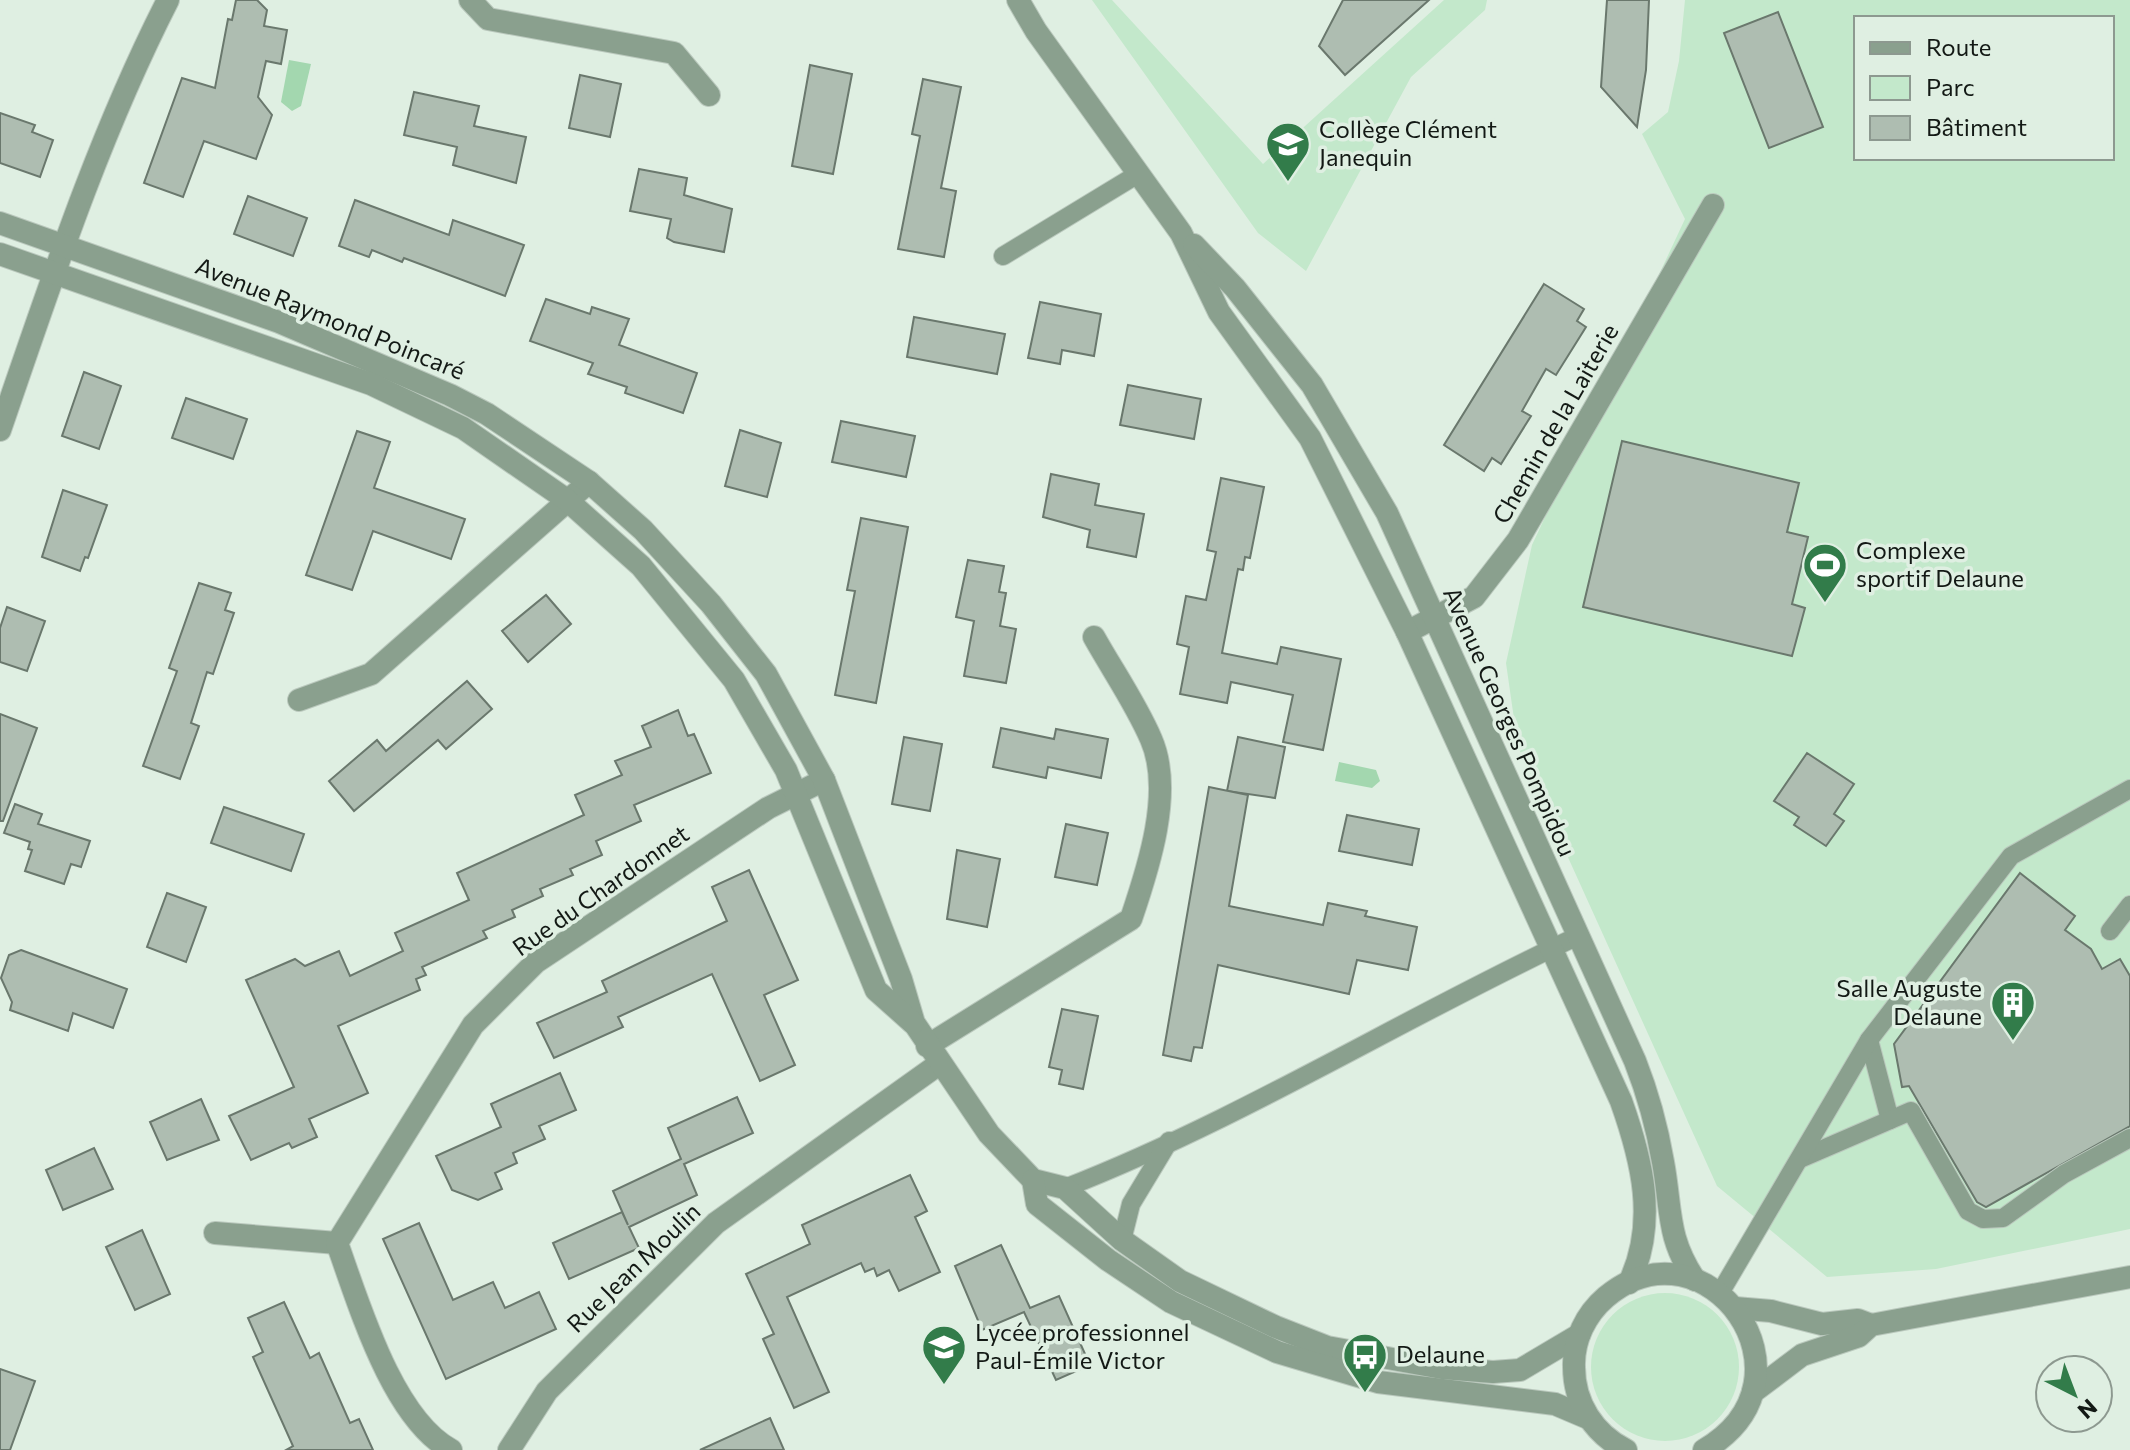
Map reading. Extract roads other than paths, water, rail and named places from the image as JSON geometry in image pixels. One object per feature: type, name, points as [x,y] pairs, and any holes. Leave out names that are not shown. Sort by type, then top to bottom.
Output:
[{"type":"street","points":[[0,430],[64,245],[125,91],[168,0]]},
{"type":"street","points":[[470,0],[488,19],[674,53],[709,95]]},
{"type":"street","name":"Avenue Georges Pompidou","points":[[1005,0],[1036,31]]},
{"type":"street","name":"Avenue Georges Pompidou","points":[[1018,0],[1036,31],[1181,233],[1235,288],[1312,385],[1387,513],[1651,1103],[1664,1166],[1672,1238],[1695,1280]]},
{"type":"street","name":"Chemin de la Laiterie","points":[[1407,632],[1482,590],[1518,540],[1713,205]]},
{"type":"street","name":"Avenue Raymond Poincaré","points":[[0,223],[377,362],[487,414],[589,482],[643,530],[711,604],[766,674],[824,780],[901,979],[914,1023],[933,1055],[989,1134],[1033,1180],[1037,1204],[1108,1260],[1171,1302],[1277,1352],[1378,1382],[1555,1404],[1626,1450]]},
{"type":"street","name":"Avenue Georges Pompidou","points":[[1181,233],[1219,312],[1310,438],[1407,632],[1621,1101],[1641,1158],[1645,1225],[1641,1259],[1629,1283]]},
{"type":"street","name":"Avenue Raymond Poincaré","points":[[0,254],[125,295],[371,384],[463,428],[567,500],[641,566],[692,624],[734,680],[796,794],[876,990],[914,1023]]},
{"type":"street","points":[[299,700],[371,674],[589,482]]},
{"type":"street","name":"Rue Jean Moulin","points":[[509,1450],[547,1391],[716,1223],[933,1055],[1131,919],[1151,859],[1160,788],[1153,742],[1094,637]]},
{"type":"street","name":"Rue du Chardonnet","points":[[337,1243],[473,1025],[536,962],[768,808],[824,780]]},
{"type":"street","points":[[1033,1180],[1065,1188],[1122,1240],[1180,1281],[1276,1327],[1327,1347],[1442,1368],[1493,1372],[1520,1370],[1579,1335]]},
{"type":"street","points":[[215,1233],[337,1243],[365,1318],[406,1406],[440,1444],[451,1450]]},
{"type":"street","points":[[1599,1434],[1577,1391],[1574,1372],[1579,1335],[1595,1307],[1629,1283],[1661,1275],[1695,1280],[1728,1301],[1822,1324],[1858,1320],[1871,1325],[2130,1277]]},
{"type":"street","points":[[1704,1450],[1735,1426],[1753,1392],[1757,1370],[1755,1348],[1728,1301]]},
{"type":"street","points":[[1753,1392],[1802,1355],[1859,1336],[1871,1325]]},
{"type":"lane","points":[[1003,256],[1138,174]]},
{"type":"lane","points":[[1728,1301],[1802,1158],[1869,1040],[2011,856],[2130,789]]},
{"type":"lane","points":[[2110,931],[2130,905]]},
{"type":"lane","points":[[1065,1188],[1169,1141],[1578,936]]},
{"type":"lane","points":[[1869,1040],[1890,1120]]},
{"type":"lane","points":[[1802,1158],[1911,1111],[1968,1211],[1993,1220],[2012,1214],[2064,1174],[2130,1138]]},
{"type":"lane","points":[[1122,1240],[1131,1204],[1169,1141]]},
{"type":"place","name":"Collège Clément Janequin","points":[[1288,183]]},
{"type":"place","name":"Complexe sportif Delaune","points":[[1825,604]]},
{"type":"place","name":"Salle Auguste Delaune","points":[[2013,1042]]},
{"type":"place","name":"Lycée professionnel Paul-Émile Victor","points":[[944,1386]]},
{"type":"place","name":"Delaune","points":[[1365,1394]]}]
